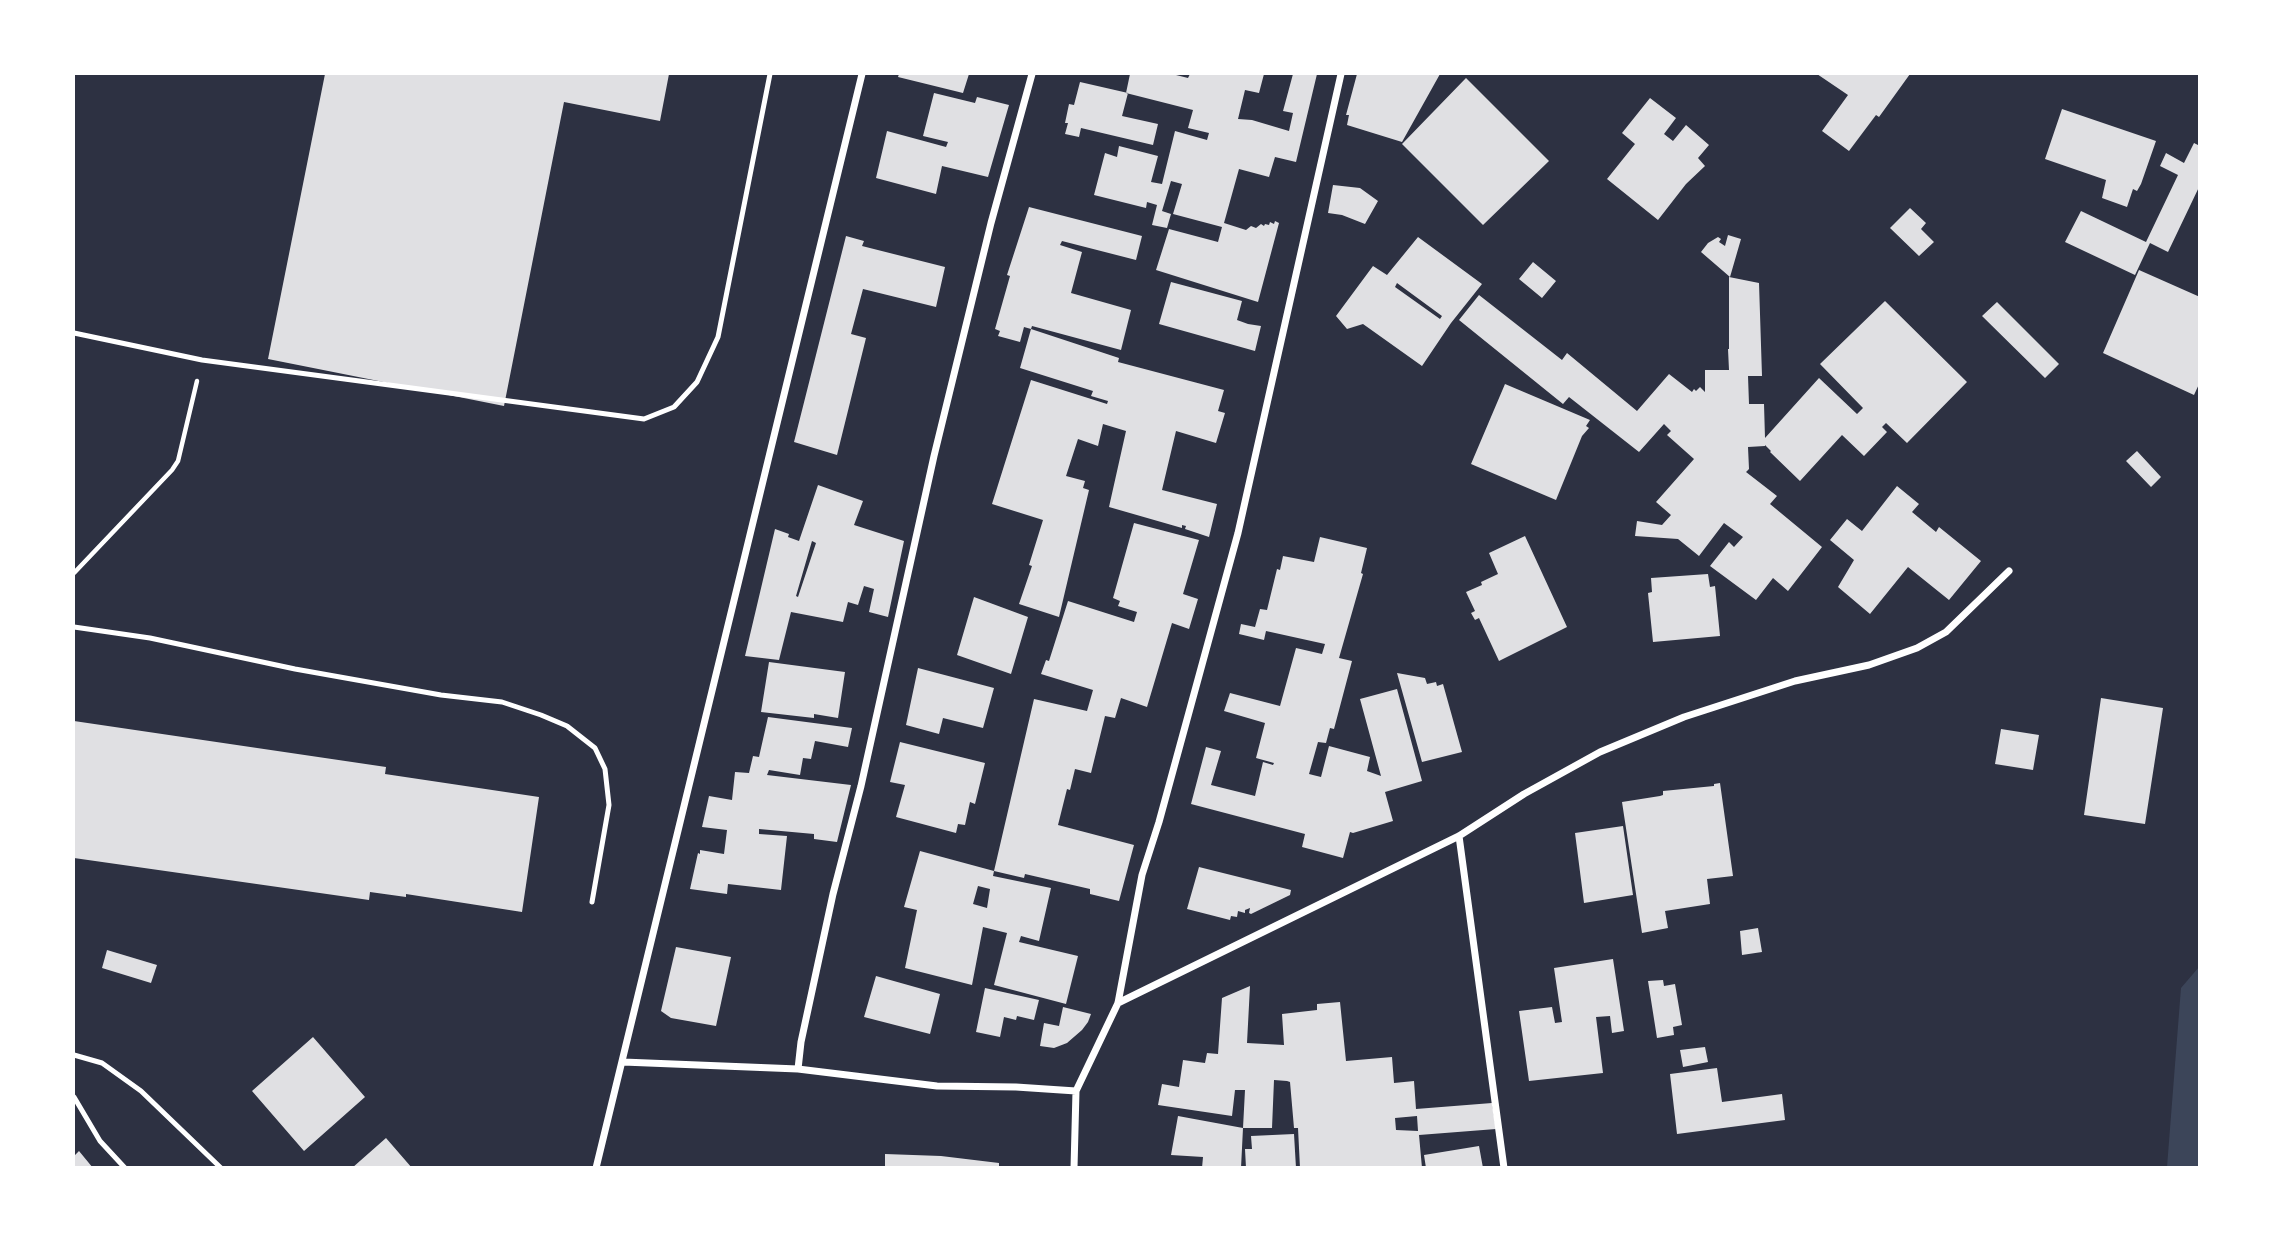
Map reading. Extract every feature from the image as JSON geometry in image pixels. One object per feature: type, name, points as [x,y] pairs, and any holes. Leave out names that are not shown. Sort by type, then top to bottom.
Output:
[{"type":"street","points":[[596,1167],[862,74]]},
{"type":"street","points":[[798,1069],[801,1042],[833,894],[861,786],[934,456],[991,223],[1032,74]]},
{"type":"street","points":[[1074,1167],[1076,1091],[1118,1003],[1142,875],[1163,809],[1238,533],[1342,74]]},
{"type":"street","points":[[1118,1003],[1459,836],[1524,794],[1600,752],[1684,716],[1795,681],[1869,665],[1917,648],[1946,632],[2009,572]]},
{"type":"street","points":[[1459,836],[1504,1167]]},
{"type":"street","points":[[623,1062],[798,1069],[937,1086],[1076,1091]]},
{"type":"lane","points":[[74,333],[202,360],[644,419],[674,407],[697,383],[718,337],[770,74]]},
{"type":"lane","points":[[74,627],[150,638],[295,669],[441,695],[502,702],[567,726],[595,748],[605,769],[608,805],[592,902]]},
{"type":"lane","points":[[74,1055],[102,1063],[141,1091],[221,1167]]},
{"type":"lane","points":[[74,1097],[100,1141],[125,1167]]},
{"type":"path","points":[[74,573],[178,461],[202,360]]},
{"type":"shaded area","points":[[2199,967],[2199,1167],[2167,1167],[2181,988]]},
{"type":"building","points":[[325,74],[669,74],[660,121],[564,102],[504,406],[268,359]]},
{"type":"building","points":[[899,74],[969,74],[963,93],[898,77]]},
{"type":"building","points":[[1130,74],[1172,74],[1188,78],[1190,74],[1264,74],[1259,93],[1245,90],[1238,119],[1252,120],[1289,131],[1293,113],[1283,111],[1293,74],[1317,74],[1296,162],[1275,157],[1269,177],[1239,169],[1224,223],[1246,230],[1251,226],[1256,228],[1261,224],[1269,225],[1270,222],[1279,223],[1258,302],[1156,270],[1169,229],[1218,242],[1222,227],[1173,214],[1182,184],[1171,181],[1162,211],[1171,214],[1167,228],[1152,225],[1157,205],[1147,202],[1146,208],[1094,195],[1105,153],[1117,157],[1119,146],[1158,156],[1151,182],[1162,184],[1175,131],[1207,140],[1209,133],[1188,128],[1193,110],[1126,93]]},
{"type":"building","points":[[1357,74],[1440,74],[1402,142],[1347,125],[1349,115],[1346,115]]},
{"type":"building","points":[[1817,74],[1910,74],[1879,117],[1876,115],[1849,151],[1822,131],[1848,95]]},
{"type":"building","points":[[1466,78],[1549,161],[1483,225],[1402,144]]},
{"type":"building","points":[[1080,82],[1128,93],[1122,116],[1158,124],[1153,145],[1081,128],[1079,137],[1065,134],[1069,104],[1074,105]]},
{"type":"building","points":[[934,93],[975,103],[977,97],[1009,105],[988,177],[942,166],[936,194],[876,178],[887,131],[946,147],[948,142],[923,136]]},
{"type":"building","points":[[1650,98],[1676,118],[1664,134],[1673,141],[1686,125],[1709,145],[1698,158],[1705,166],[1686,184],[1658,220],[1607,179],[1635,144],[1622,133]]},
{"type":"building","points":[[2062,109],[2156,141],[2141,184],[2137,191],[2133,189],[2127,207],[2102,198],[2106,180],[2045,159]]},
{"type":"building","points":[[2194,143],[2200,146],[2200,185],[2168,252],[2150,243],[2135,275],[2065,242],[2081,211],[2146,242],[2178,175],[2160,166],[2166,153],[2184,163]]},
{"type":"building","points":[[1333,185],[1360,188],[1378,201],[1365,224],[1328,213]]},
{"type":"building","points":[[1029,207],[1142,236],[1136,260],[1062,241],[1060,245],[1082,252],[1071,293],[1131,310],[1121,350],[1032,326],[1031,329],[1024,327],[1020,342],[998,336],[1000,331],[995,329],[1010,276],[1007,275]]},
{"type":"building","points":[[1910,208],[1926,223],[1921,229],[1934,242],[1919,256],[1890,228]]},
{"type":"building","points":[[1728,235],[1741,239],[1730,277],[1701,252],[1708,243],[1718,237],[1721,239],[1719,242],[1725,246]]},
{"type":"building","points":[[846,236],[864,241],[862,246],[945,267],[936,307],[863,289],[851,334],[866,338],[837,455],[794,442]]},
{"type":"building","points":[[1418,237],[1482,284],[1422,366],[1363,324],[1347,329],[1336,316],[1373,266],[1387,275]],"holes":[[[1397,283],[1442,316],[1440,319],[1395,287]]]},
{"type":"building","points":[[1533,262],[1556,281],[1542,298],[1519,279]]},
{"type":"building","points":[[2139,270],[2200,297],[2200,382],[2194,395],[2103,353]]},
{"type":"building","points":[[1729,277],[1759,283],[1762,376],[1748,376],[1749,404],[1764,404],[1765,438],[1819,378],[1857,414],[1863,408],[1820,364],[1885,301],[1967,382],[1907,443],[1886,423],[1882,427],[1887,432],[1864,456],[1842,435],[1800,481],[1765,445],[1748,447],[1749,469],[1746,472],[1777,496],[1770,504],[1822,547],[1788,591],[1773,578],[1756,600],[1710,566],[1729,542],[1734,547],[1743,537],[1724,523],[1699,556],[1678,539],[1635,536],[1637,521],[1662,525],[1671,515],[1656,502],[1694,459],[1667,435],[1671,431],[1664,424],[1639,452],[1569,397],[1563,404],[1459,320],[1479,295],[1562,360],[1567,353],[1637,411],[1669,374],[1692,392],[1700,387],[1705,392],[1705,370],[1729,370]]},
{"type":"building","points":[[1171,282],[1242,301],[1237,320],[1261,326],[1255,351],[1159,324]]},
{"type":"building","points":[[1997,302],[2059,364],[2045,378],[1982,316]]},
{"type":"building","points":[[1031,329],[1119,358],[1118,362],[1224,390],[1218,411],[1225,413],[1216,443],[1176,431],[1162,490],[1217,504],[1209,537],[1185,529],[1186,526],[1182,525],[1182,528],[1109,507],[1126,431],[1103,424],[1098,446],[1078,439],[1066,476],[1085,481],[1083,488],[1089,490],[1059,617],[1019,604],[1043,520],[992,504],[1031,380],[1107,404],[1108,401],[1091,396],[1093,391],[1020,368]]},
{"type":"building","points":[[1505,384],[1590,420],[1586,426],[1589,428],[1582,436],[1556,500],[1471,464]]},
{"type":"building","points":[[2137,451],[2161,477],[2151,487],[2126,461]]},
{"type":"building","points":[[818,485],[863,501],[854,525],[904,541],[888,617],[869,612],[874,589],[864,586],[858,605],[848,602],[843,622],[791,612],[779,660],[745,656],[775,529],[799,541]],"holes":[[[812,541],[816,543],[798,597],[796,596]]]},
{"type":"building","points":[[1897,486],[1919,504],[1912,512],[1936,532],[1939,527],[1981,561],[1949,600],[1908,567],[1870,614],[1838,587],[1854,560],[1830,540],[1847,519],[1862,531]]},
{"type":"building","points":[[1134,523],[1199,540],[1183,594],[1198,599],[1189,629],[1172,623],[1147,707],[1121,698],[1115,718],[1105,716],[1091,773],[1075,769],[1070,790],[1067,789],[1058,825],[1134,845],[1119,901],[1090,894],[1090,889],[1025,874],[1024,878],[994,871],[1034,699],[1087,711],[1093,690],[1041,674],[1046,660],[1049,661],[1068,601],[1134,622],[1137,612],[1118,606],[1120,601],[1113,598]]},
{"type":"building","points":[[1525,536],[1567,627],[1499,661],[1479,618],[1475,620],[1471,613],[1475,611],[1466,592],[1498,574],[1489,553]]},
{"type":"building","points":[[1320,537],[1367,548],[1361,573],[1363,574],[1339,658],[1352,661],[1334,729],[1330,728],[1326,743],[1318,742],[1309,774],[1321,777],[1329,746],[1370,757],[1367,771],[1381,776],[1360,699],[1397,689],[1422,781],[1385,792],[1393,821],[1350,832],[1343,858],[1302,847],[1305,834],[1191,804],[1206,747],[1221,751],[1211,785],[1255,796],[1263,762],[1274,763],[1256,758],[1265,723],[1224,711],[1230,693],[1280,706],[1296,648],[1322,654],[1325,644],[1266,631],[1264,640],[1239,634],[1241,624],[1255,627],[1260,609],[1267,610],[1283,556],[1314,562]]},
{"type":"building","points":[[1708,574],[1710,587],[1715,586],[1720,636],[1653,642],[1648,593],[1652,592],[1651,578]]},
{"type":"building","points":[[974,597],[1028,617],[1011,674],[957,655]]},
{"type":"building","points":[[769,662],[845,672],[838,718],[814,714],[814,718],[761,712]]},
{"type":"building","points":[[918,668],[994,688],[983,728],[943,718],[939,734],[906,725]]},
{"type":"building","points":[[1397,673],[1425,678],[1427,684],[1443,684],[1462,752],[1422,762]]},
{"type":"building","points":[[2101,698],[2163,708],[2145,824],[2084,815]]},
{"type":"building","points":[[768,717],[852,728],[848,747],[815,741],[811,759],[803,758],[800,775],[769,770],[767,775],[851,785],[837,842],[814,839],[814,834],[759,829],[759,834],[787,836],[781,890],[728,884],[727,894],[690,889],[700,850],[724,854],[727,830],[702,827],[709,796],[732,800],[735,772],[749,773],[753,756],[759,757]]},
{"type":"building","points":[[74,721],[386,767],[385,774],[539,797],[522,912],[406,894],[406,897],[370,892],[369,900],[74,858]]},
{"type":"building","points":[[2001,729],[2039,735],[2033,770],[1995,764]]},
{"type":"building","points":[[900,742],[985,763],[975,804],[970,802],[965,825],[958,824],[956,833],[896,817],[905,785],[890,782]]},
{"type":"building","points":[[1720,783],[1733,876],[1707,879],[1710,904],[1665,911],[1668,928],[1642,933],[1622,802],[1660,796],[1663,791],[1714,786]]},
{"type":"building","points":[[1623,826],[1633,895],[1584,903],[1575,833]]},
{"type":"building","points":[[920,851],[994,871],[993,876],[1051,888],[1039,941],[1021,936],[1019,942],[1078,956],[1066,1004],[994,985],[1007,933],[983,927],[972,985],[905,968],[917,910],[904,907]],"holes":[[[978,886],[990,889],[987,908],[973,904]]]},
{"type":"building","points":[[1199,867],[1291,890],[1290,895],[1251,914],[1250,908],[1245,910],[1245,913],[1238,911],[1237,917],[1231,916],[1230,920],[1187,909]]},
{"type":"building","points":[[1758,928],[1762,952],[1742,955],[1740,931]]},
{"type":"building","points":[[676,947],[731,957],[716,1026],[671,1018],[661,1011]]},
{"type":"building","points":[[107,950],[157,965],[151,983],[102,968]]},
{"type":"building","points":[[1613,959],[1624,1031],[1612,1033],[1610,1016],[1596,1017],[1603,1073],[1529,1081],[1519,1011],[1552,1007],[1555,1023],[1562,1022],[1554,968]]},
{"type":"building","points":[[876,976],[940,994],[930,1034],[864,1017]]},
{"type":"building","points":[[1663,980],[1664,986],[1675,984],[1682,1025],[1673,1027],[1674,1035],[1657,1038],[1648,981]]},
{"type":"building","points":[[1250,986],[1247,1043],[1284,1045],[1282,1014],[1317,1010],[1317,1004],[1340,1002],[1346,1061],[1392,1057],[1394,1083],[1414,1081],[1416,1109],[1492,1103],[1496,1129],[1419,1135],[1422,1168],[1300,1168],[1298,1128],[1294,1128],[1290,1082],[1274,1080],[1272,1128],[1243,1128],[1245,1090],[1235,1090],[1232,1116],[1158,1105],[1162,1084],[1179,1087],[1183,1060],[1205,1063],[1207,1053],[1218,1054],[1222,998]],"holes":[[[1417,1116],[1418,1131],[1396,1130],[1395,1118]]]},
{"type":"building","points":[[985,988],[1039,1000],[1034,1020],[1017,1016],[1016,1020],[1004,1017],[1000,1037],[976,1032]]},
{"type":"building","points":[[1063,1007],[1091,1014],[1088,1022],[1067,1043],[1054,1048],[1040,1046],[1044,1023],[1059,1026]]},
{"type":"building","points":[[313,1037],[365,1097],[304,1151],[252,1091]]},
{"type":"building","points":[[1705,1047],[1708,1062],[1683,1067],[1680,1050]]},
{"type":"building","points":[[1717,1068],[1722,1102],[1782,1094],[1785,1120],[1677,1134],[1670,1074]]},
{"type":"building","points":[[1178,1116],[1243,1128],[1241,1168],[1202,1168],[1203,1157],[1171,1155]]},
{"type":"building","points":[[1294,1134],[1296,1168],[1246,1168],[1245,1149],[1252,1149],[1251,1136]]},
{"type":"building","points":[[386,1138],[412,1168],[352,1168]]},
{"type":"building","points":[[1479,1146],[1483,1168],[1426,1168],[1424,1155]]},
{"type":"building","points":[[79,1151],[93,1168],[74,1168],[74,1156]]},
{"type":"building","points":[[885,1154],[941,1156],[999,1163],[999,1168],[885,1168]]}]
